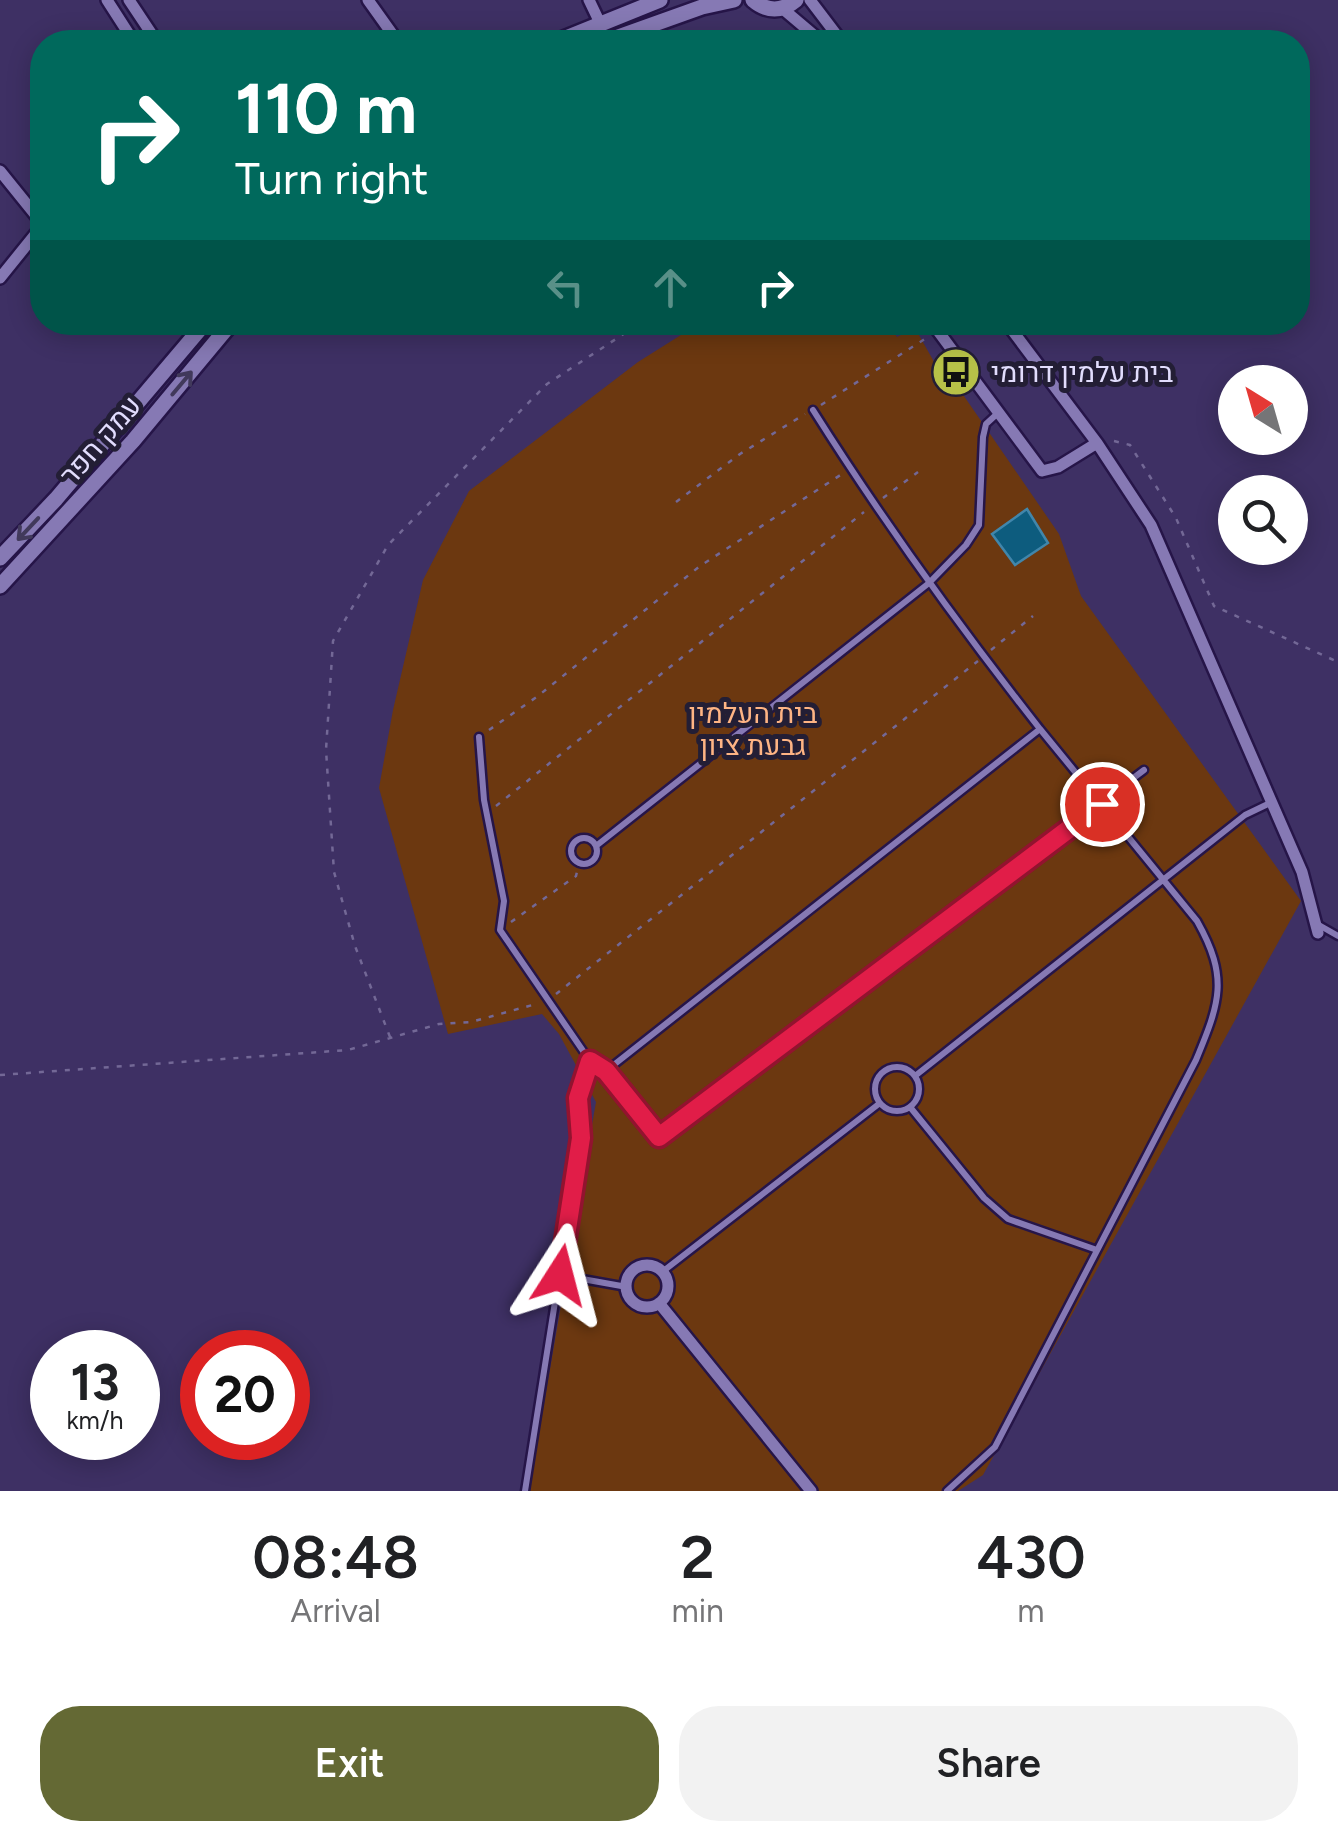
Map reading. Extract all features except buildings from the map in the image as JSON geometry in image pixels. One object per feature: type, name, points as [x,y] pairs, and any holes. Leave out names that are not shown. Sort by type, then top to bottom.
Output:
[{"type":"street","points":[[107,0],[126,30]]},
{"type":"street","points":[[129,0],[148,30]]},
{"type":"street","points":[[368,0],[389,30]]},
{"type":"street","points":[[589,0],[600,23]]},
{"type":"street","points":[[584,30],[660,0]]},
{"type":"street","points":[[637,30],[702,6],[734,0]]},
{"type":"street","points":[[742,0],[767,9],[790,4],[812,30]]},
{"type":"street","points":[[810,0],[833,30]]},
{"type":"street","points":[[0,172],[30,209]]},
{"type":"street","points":[[0,278],[30,239]]},
{"type":"street","name":"עמק חפר","points":[[0,558],[56,499],[195,335]]},
{"type":"street","name":"עמק חפר","points":[[0,586],[107,470],[221,335]]},
{"type":"street","points":[[942,335],[1042,471],[1058,467],[1098,443]]},
{"type":"street","points":[[1016,335],[1098,443],[1144,514],[1175,575],[1302,872],[1317,928]]},
{"type":"street","points":[[642,1266],[662,1272],[668,1292],[651,1306],[636,1304],[627,1286],[631,1274],[642,1266]]},
{"type":"street","points":[[659,1303],[811,1491]]},
{"type":"lane","points":[[812,410],[873,505],[983,657],[1198,921],[1212,948],[1220,984],[1210,1026],[1196,1060],[994,1447],[947,1491]]},
{"type":"lane","points":[[596,846],[586,838],[575,842],[572,854],[579,862],[588,863],[594,858],[596,846],[928,583],[966,545],[978,525],[986,424],[998,414]]},
{"type":"lane","points":[[606,1071],[1040,730]]},
{"type":"lane","points":[[479,736],[486,814],[504,901],[500,930],[590,1061],[606,1071],[659,1137],[1144,770]]},
{"type":"lane","points":[[914,1076],[1245,815],[1272,803]]},
{"type":"lane","points":[[1317,928],[1338,936]]},
{"type":"lane","points":[[526,1491],[581,1138],[578,1098],[590,1061]]},
{"type":"lane","points":[[903,1068],[914,1076],[919,1092],[910,1106],[898,1111],[880,1103],[875,1090],[883,1072],[903,1068]]},
{"type":"lane","points":[[662,1272],[880,1103]]},
{"type":"lane","points":[[910,1106],[984,1198],[1008,1218],[1096,1250]]},
{"type":"lane","points":[[560,1275],[627,1286]]},
{"type":"path","points":[[391,1038],[355,946],[334,872],[326,750],[333,640],[388,545],[547,384],[622,335]]},
{"type":"path","points":[[1098,443],[1118,440],[1130,445],[1176,518],[1214,606],[1338,662]]},
{"type":"path","points":[[479,736],[538,696],[700,566],[850,469]]},
{"type":"path","points":[[486,814],[918,472]]},
{"type":"path","points":[[0,1075],[348,1050],[439,1024],[471,1022],[513,1012],[549,999],[1033,616]]},
{"type":"path","points":[[500,930],[576,876],[579,862]]},
{"type":"green space","name":"בית העלמין גבעת ציון","points":[[681,335],[919,335],[942,376],[946,370],[1059,534],[1081,596],[1301,901],[983,1475],[958,1491],[529,1491],[596,1102],[559,1034],[542,1014],[448,1034],[379,788],[423,580],[469,491],[638,362]]},
{"type":"place","name":"בית עלמין דרומי","points":[[956,372]]},
{"type":"route","points":[[560,1275],[581,1138],[578,1098],[590,1061],[606,1071],[659,1137],[1102,804]]}]
